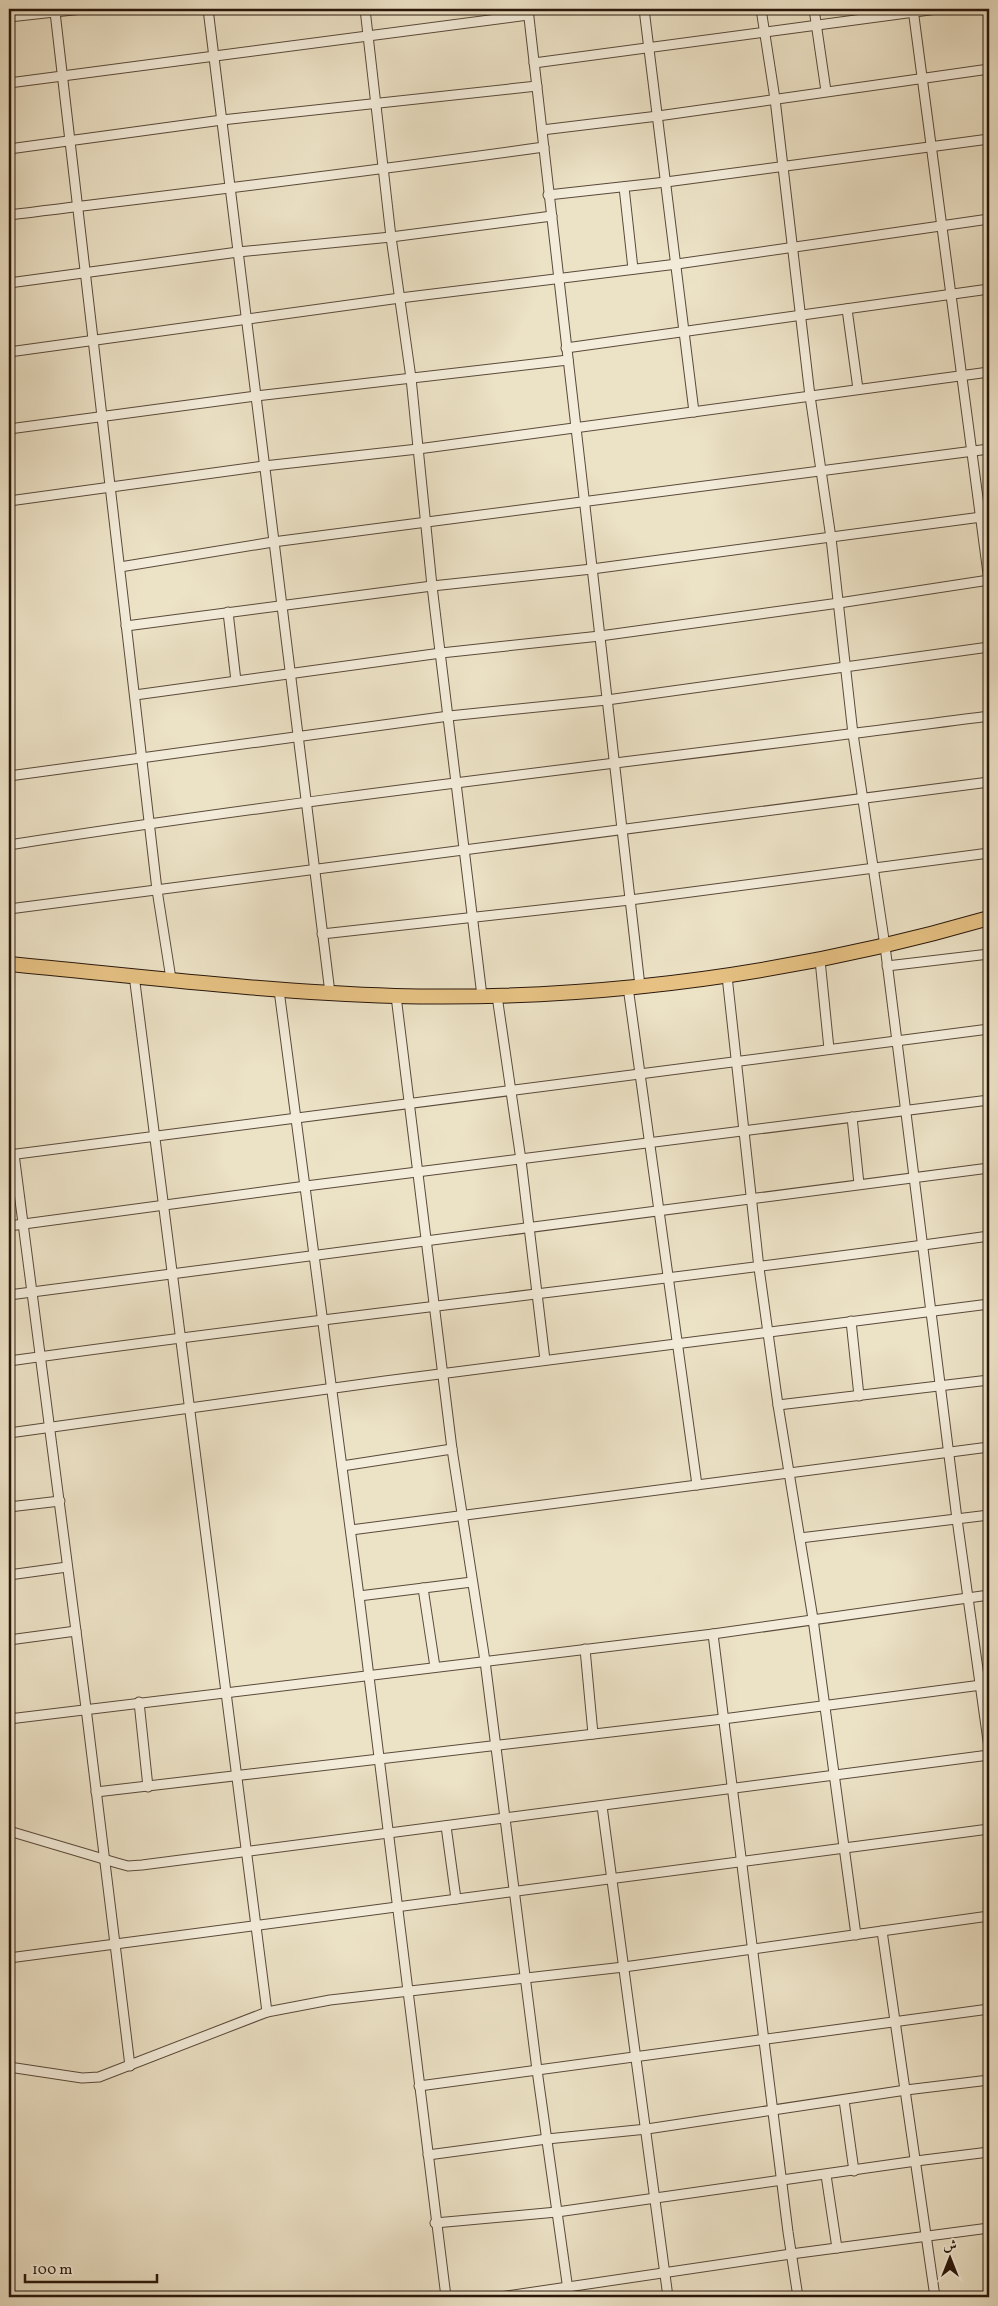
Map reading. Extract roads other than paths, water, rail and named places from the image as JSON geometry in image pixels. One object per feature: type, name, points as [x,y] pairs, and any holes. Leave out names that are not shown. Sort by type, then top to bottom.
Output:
[{"type":"main road","points":[[9,964],[279,990],[396,996],[497,996],[634,987],[727,976],[820,960],[885,946],[989,918]]},
{"type":"street","points":[[9,17],[26,12],[55,12],[82,9]]},
{"type":"street","points":[[208,9],[330,993]]},
{"type":"street","points":[[365,9],[391,237],[411,378],[432,586],[466,850],[482,996]]},
{"type":"street","points":[[644,9],[694,412]]},
{"type":"street","points":[[761,9],[775,98],[810,396],[831,538],[853,734],[898,1040],[957,1519],[968,1597],[985,1684],[989,1748]]},
{"type":"street","points":[[814,9],[826,91]]},
{"type":"street","points":[[860,9],[861,19]]},
{"type":"street","points":[[534,63],[861,19],[913,10],[937,9]]},
{"type":"street","points":[[135,695],[441,653],[600,636],[989,580],[985,517],[962,376],[913,10]]},
{"type":"street","points":[[55,12],[157,890],[171,979]]},
{"type":"street","points":[[9,83],[368,36],[528,12],[630,900],[639,1073],[697,1485]]},
{"type":"street","points":[[542,130],[658,116],[989,69]]},
{"type":"street","points":[[9,149],[222,120],[537,86]]},
{"type":"street","points":[[548,196],[989,139]]},
{"type":"street","points":[[9,216],[544,147]]},
{"type":"street","points":[[624,187],[633,269]]},
{"type":"street","points":[[9,284],[238,252],[391,237],[552,216]]},
{"type":"street","points":[[9,352],[400,298],[677,264],[989,220]]},
{"type":"street","points":[[566,348],[989,289]]},
{"type":"street","points":[[847,309],[858,388]]},
{"type":"street","points":[[9,429],[256,396],[568,360]]},
{"type":"street","points":[[9,502],[110,486],[418,449],[575,426],[694,412],[858,388],[989,372]]},
{"type":"street","points":[[120,567],[273,542],[989,449]]},
{"type":"street","points":[[126,626],[432,586],[592,569],[985,517]]},
{"type":"street","points":[[228,612],[236,681]]},
{"type":"street","points":[[9,776],[142,756],[449,716],[607,700],[989,647]]},
{"type":"street","points":[[9,845],[150,823],[457,782],[989,716]]},
{"type":"street","points":[[9,909],[989,782]]},
{"type":"street","points":[[322,934],[630,900],[873,870],[989,853]]},
{"type":"street","points":[[887,966],[989,954]]},
{"type":"street","points":[[820,960],[828,1049]]},
{"type":"street","points":[[134,975],[228,1691],[267,2012]]},
{"type":"street","points":[[727,976],[759,1268],[778,1404],[813,1619],[856,1934]]},
{"type":"street","points":[[279,990],[298,1119],[322,1321],[351,1530],[378,1759],[398,1907],[418,2086],[446,2297]]},
{"type":"street","points":[[396,996],[452,1449],[485,1662],[537,2070],[568,2292]]},
{"type":"street","points":[[497,996],[521,1160],[545,1360]]},
{"type":"street","points":[[130,2066],[60,1501],[39,1356],[23,1224],[11,1154],[298,1119],[898,1040],[989,1030]]},
{"type":"street","points":[[9,1226],[306,1186],[989,1100]]},
{"type":"street","points":[[852,1117],[859,1184]]},
{"type":"street","points":[[9,1295],[989,1168]]},
{"type":"street","points":[[9,1361],[434,1306],[759,1268],[989,1236]]},
{"type":"street","points":[[9,1433],[443,1373],[989,1304]]},
{"type":"street","points":[[850,1322],[859,1396]]},
{"type":"street","points":[[778,1404],[989,1380]]},
{"type":"street","points":[[351,1530],[989,1448]]},
{"type":"street","points":[[342,1466],[452,1449]]},
{"type":"street","points":[[9,1507],[60,1501]]},
{"type":"street","points":[[800,1538],[989,1515]]},
{"type":"street","points":[[9,1575],[67,1567]]},
{"type":"street","points":[[359,1596],[472,1582]]},
{"type":"street","points":[[423,1588],[435,1667]]},
{"type":"street","points":[[9,1719],[86,1708],[713,1634],[989,1594]]},
{"type":"street","points":[[9,1640],[76,1631]]},
{"type":"street","points":[[713,1634],[798,2297]]},
{"type":"street","points":[[585,1649],[593,1734]]},
{"type":"street","points":[[96,1792],[723,1719],[985,1684]]},
{"type":"street","points":[[139,1702],[148,1787]]},
{"type":"street","points":[[9,1831],[128,1866],[142,1865],[732,1790],[989,1755]]},
{"type":"street","points":[[602,1806],[668,2297]]},
{"type":"street","points":[[446,1826],[456,1899]]},
{"type":"street","points":[[9,1958],[989,1829]]},
{"type":"street","points":[[9,2067],[82,2078],[99,2077],[267,2012],[330,2000],[624,1967],[989,1916]]},
{"type":"street","points":[[882,1931],[935,2297]]},
{"type":"street","points":[[418,2086],[765,2041],[989,2009]]},
{"type":"street","points":[[428,2155],[547,2139],[647,2130],[906,2090],[989,2080]]},
{"type":"street","points":[[844,2100],[854,2170]]},
{"type":"street","points":[[435,2223],[557,2212],[989,2152]]},
{"type":"street","points":[[826,2175],[837,2248]]},
{"type":"street","points":[[500,2297],[568,2292],[665,2272],[989,2228]]}]
